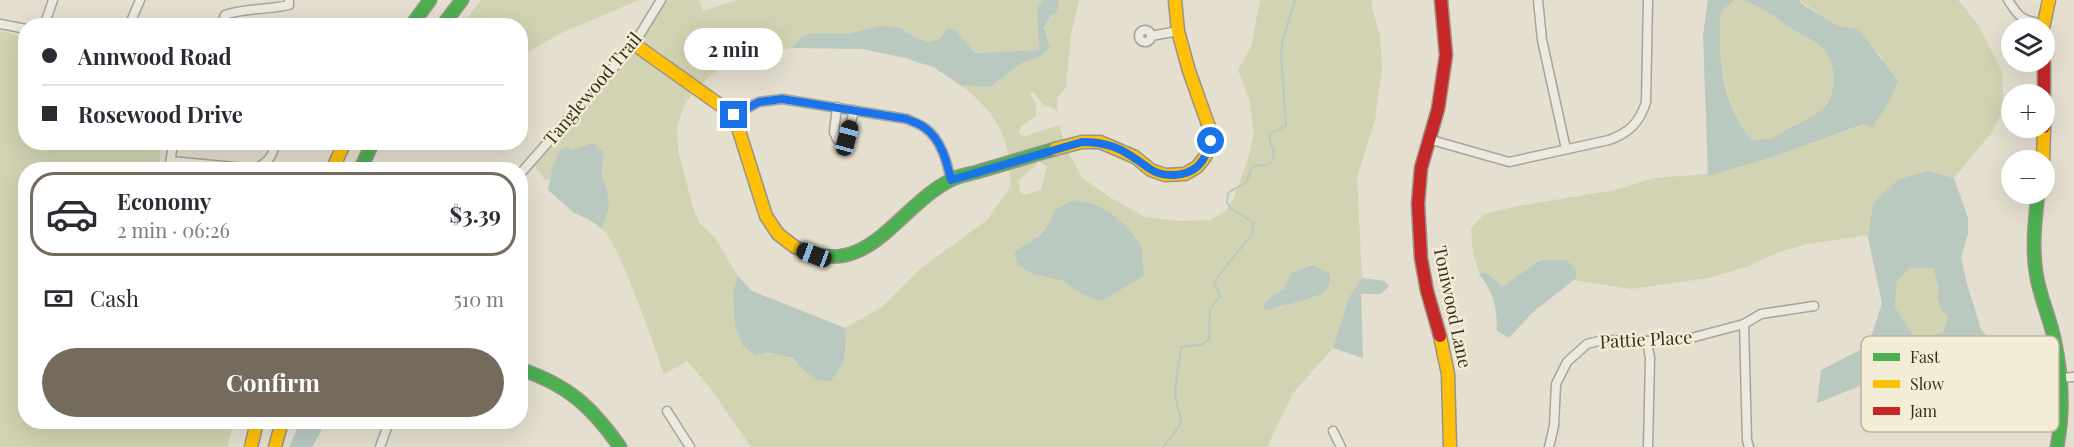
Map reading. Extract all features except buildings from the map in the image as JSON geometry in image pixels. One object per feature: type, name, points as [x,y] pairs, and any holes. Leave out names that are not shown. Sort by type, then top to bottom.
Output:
[{"type":"street","points":[[47,18],[53,0]]},
{"type":"street","points":[[132,18],[140,0]]},
{"type":"street","points":[[224,18],[225,15],[233,12],[289,5],[289,0]]},
{"type":"street","points":[[417,18],[430,0]]},
{"type":"street","points":[[448,18],[462,0]]},
{"type":"street","name":"Tanglewood Trail","points":[[528,165],[634,44],[661,0]]},
{"type":"street","points":[[634,44],[734,115],[768,221],[778,235],[797,248],[814,255],[833,257],[851,255],[877,242],[928,196],[951,180],[1082,142],[1100,142],[1116,147],[1135,157],[1151,170],[1165,175],[1185,174],[1197,167],[1205,157],[1211,141],[1209,126],[1178,31],[1175,0]]},
{"type":"street","name":"Toniwood Lane","points":[[1441,0],[1446,55],[1438,109],[1420,168],[1418,204],[1421,258],[1448,374],[1450,447]]},
{"type":"street","points":[[1538,0],[1542,40],[1566,149]]},
{"type":"street","points":[[1428,139],[1509,162],[1623,135],[1642,116],[1646,102],[1648,0]]},
{"type":"street","points":[[2008,0],[2016,14],[2021,18]]},
{"type":"street","points":[[2045,18],[2049,0]]},
{"type":"street","points":[[0,24],[18,27]]},
{"type":"street","points":[[1151,36],[1178,31]]},
{"type":"street","points":[[734,115],[759,102],[772,99],[796,100],[907,119],[925,128],[933,136],[942,150],[951,180]]},
{"type":"street","points":[[837,107],[834,132],[840,140],[847,138],[854,110]]},
{"type":"street","points":[[2037,204],[2033,241],[2037,280],[2054,336]]},
{"type":"street","name":"Pattie Place","points":[[1549,447],[1554,426],[1556,384],[1567,362],[1587,344],[1603,340],[1687,339],[1744,324],[1761,314],[1815,306]]},
{"type":"street","points":[[1744,324],[1749,447]]},
{"type":"street","points":[[1647,341],[1650,358],[1648,447]]},
{"type":"street","points":[[2057,447],[2061,421],[2059,371]]},
{"type":"street","points":[[528,372],[558,382],[572,391],[588,405],[620,447]]},
{"type":"street","points":[[2060,378],[2074,377]]},
{"type":"street","points":[[666,411],[690,447]]},
{"type":"street","points":[[251,447],[255,429]]},
{"type":"street","points":[[275,447],[280,429]]},
{"type":"street","points":[[380,447],[386,429]]},
{"type":"street","points":[[1333,431],[1341,447]]},
{"type":"green space","points":[[481,0],[639,0],[561,33],[528,52],[528,18],[467,18]]},
{"type":"green space","points":[[666,0],[699,0],[703,11],[738,0],[1044,0],[1037,8],[1039,50],[975,53],[965,43],[941,38],[929,42],[914,37],[901,28],[848,34],[812,33],[801,37],[792,48],[753,54],[731,62],[700,86],[640,43]]},
{"type":"green space","points":[[1059,0],[1079,0],[1071,36],[1066,87],[1057,98],[1057,111],[1045,106],[1033,92],[1030,95],[1036,103],[1036,116],[1021,126],[1019,132],[1026,136],[1059,125],[1064,142],[1009,158],[999,126],[977,99],[960,85],[990,87],[1022,63],[1039,57],[1044,32],[1052,15],[1057,11]]},
{"type":"green space","points":[[1260,0],[1372,0],[1380,35],[1382,70],[1375,120],[1357,177],[1362,278],[1349,297],[1334,347],[1293,393],[1267,447],[751,447],[708,385],[687,361],[664,374],[626,273],[609,237],[602,229],[609,207],[607,190],[601,174],[604,152],[575,150],[552,168],[550,179],[545,180],[534,165],[635,49],[695,92],[685,103],[677,127],[678,151],[694,211],[700,224],[715,238],[738,276],[733,291],[756,355],[774,354],[789,358],[815,380],[841,368],[847,350],[845,328],[882,307],[919,270],[987,220],[1011,186],[1009,167],[1037,159],[1037,164],[1019,180],[1020,191],[1025,195],[1041,189],[1047,166],[1040,162],[1040,159],[1067,150],[1082,178],[1145,217],[1177,221],[1210,220],[1226,211],[1234,198],[1254,134],[1249,99],[1238,70],[1251,47]],"holes":[[[1049,226],[1142,247],[1144,276],[1116,291],[1084,295],[1063,281],[1033,274],[1034,239]],[[1313,265],[1330,275],[1298,301],[1280,308],[1266,301],[1285,288],[1290,273]]]},
{"type":"green space","points":[[1734,0],[1743,0],[1761,6],[1824,49],[1832,62],[1834,93],[1823,108],[1808,121],[1772,140],[1751,140],[1728,94],[1720,47],[1721,12]]},
{"type":"green space","points":[[1799,0],[1958,0],[1977,23],[2001,69],[2001,115],[1991,133],[1954,178],[1929,171],[1873,203],[1868,235],[1808,244],[1779,252],[1746,267],[1708,278],[1631,289],[1573,280],[1576,278],[1566,260],[1540,260],[1502,287],[1485,272],[1480,274],[1473,254],[1471,229],[1484,214],[1616,190],[1654,178],[1708,175],[1776,156],[1865,124],[1886,67],[1879,54]]},
{"type":"green space","points":[[0,31],[18,35],[18,150],[161,150],[160,162],[18,162],[18,429],[232,429],[228,447],[0,447]]},
{"type":"green space","points":[[1910,268],[1933,268],[1939,288],[1937,297],[1941,310],[1948,317],[1943,332],[1932,336],[1914,336],[1895,307],[1897,281]]},
{"type":"shaded area","points":[[1044,0],[1059,0],[1057,11],[1050,17],[1044,28],[1050,48],[1039,57],[1022,63],[990,87],[960,85],[935,68],[905,58],[862,49],[792,48],[801,37],[812,33],[848,34],[880,26],[901,28],[914,37],[929,42],[941,38],[946,29],[954,29],[975,53],[1039,50],[1037,8]]},
{"type":"shaded area","points":[[1708,0],[1734,0],[1721,12],[1721,64],[1733,109],[1751,140],[1774,137],[1818,112],[1824,107],[1832,93],[1833,73],[1829,59],[1821,47],[1766,11],[1743,0],[1799,0],[1840,27],[1858,29],[1898,81],[1889,102],[1872,128],[1864,124],[1776,156],[1708,176],[1703,35]]},
{"type":"shaded area","points":[[593,143],[604,152],[601,174],[607,190],[609,207],[602,229],[590,220],[574,213],[548,190],[552,168],[560,150],[567,147],[572,150]]},
{"type":"shaded area","points":[[1929,171],[1954,178],[1968,218],[1968,234],[1961,257],[1981,329],[1986,336],[1932,336],[1943,332],[1948,317],[1941,310],[1937,297],[1939,288],[1933,268],[1910,268],[1897,281],[1895,307],[1914,336],[1871,336],[1882,303],[1868,238],[1873,203],[1899,179]]},
{"type":"shaded area","points":[[1073,200],[1094,204],[1111,213],[1125,225],[1142,247],[1144,276],[1101,301],[1084,295],[1063,281],[1033,274],[1018,265],[1014,252],[1044,231],[1055,210]]},
{"type":"shaded area","points":[[1540,260],[1566,260],[1576,269],[1576,278],[1531,314],[1509,338],[1497,331],[1494,301],[1479,274],[1485,272],[1502,287]]},
{"type":"shaded area","points":[[1313,265],[1330,274],[1329,284],[1324,292],[1295,303],[1263,310],[1266,301],[1285,288],[1290,273]]},
{"type":"shaded area","points":[[738,276],[752,291],[845,328],[845,357],[830,381],[815,380],[792,358],[769,353],[756,355],[743,346],[735,326],[733,291]]},
{"type":"shaded area","points":[[1362,278],[1385,281],[1389,286],[1381,294],[1361,294],[1363,358],[1333,348],[1349,297]]},
{"type":"shaded area","points":[[1861,350],[1861,386],[1817,403],[1821,370]]},
{"type":"shaded area","points":[[297,429],[322,429],[312,447],[289,447]]},
{"type":"waterway","points":[[1163,447],[1181,421],[1176,391],[1181,347],[1201,345],[1209,340],[1210,309],[1220,296],[1214,282],[1252,234],[1254,223],[1232,209],[1227,203],[1228,193],[1245,183],[1253,167],[1272,162],[1274,152],[1270,133],[1286,126],[1281,55],[1283,39],[1295,0]]},
{"type":"traffic: fast","points":[[417,18],[430,0]]},
{"type":"traffic: fast","points":[[448,18],[462,0]]},
{"type":"traffic: fast","points":[[795,247],[821,256],[843,256],[863,249],[881,237],[933,191],[953,179],[1055,149]]},
{"type":"traffic: fast","points":[[364,162],[369,150]]},
{"type":"traffic: fast","points":[[2037,204],[2034,252],[2037,280],[2054,336]]},
{"type":"traffic: fast","points":[[2057,447],[2061,420],[2059,365]]},
{"type":"traffic: fast","points":[[528,372],[552,382],[577,399],[599,420],[620,447]]},
{"type":"traffic: slow","points":[[1055,149],[1082,142],[1100,142],[1135,157],[1151,170],[1165,175],[1185,174],[1197,167],[1205,157],[1211,141],[1209,127],[1189,71],[1178,31],[1175,0]]},
{"type":"traffic: slow","points":[[2045,18],[2049,0]]},
{"type":"traffic: slow","points":[[634,44],[734,115],[766,216],[778,234],[795,247]]},
{"type":"traffic: slow","points":[[2043,150],[2044,138]]},
{"type":"traffic: slow","points":[[336,162],[341,150]]},
{"type":"traffic: slow","points":[[1440,336],[1448,374],[1450,447]]},
{"type":"traffic: slow","points":[[251,447],[255,429]]},
{"type":"traffic: slow","points":[[275,447],[280,429]]},
{"type":"traffic: jam","points":[[1440,336],[1427,291],[1421,258],[1418,204],[1421,168],[1438,109],[1446,55],[1441,0]]},
{"type":"traffic: jam","points":[[2044,72],[2044,84]]},
{"type":"route","points":[[734,115],[759,102],[782,99],[907,119],[925,128],[933,136],[942,150],[951,180],[1082,142],[1100,142],[1116,147],[1135,157],[1151,170],[1165,175],[1185,174],[1197,167],[1205,157],[1211,141]]}]
